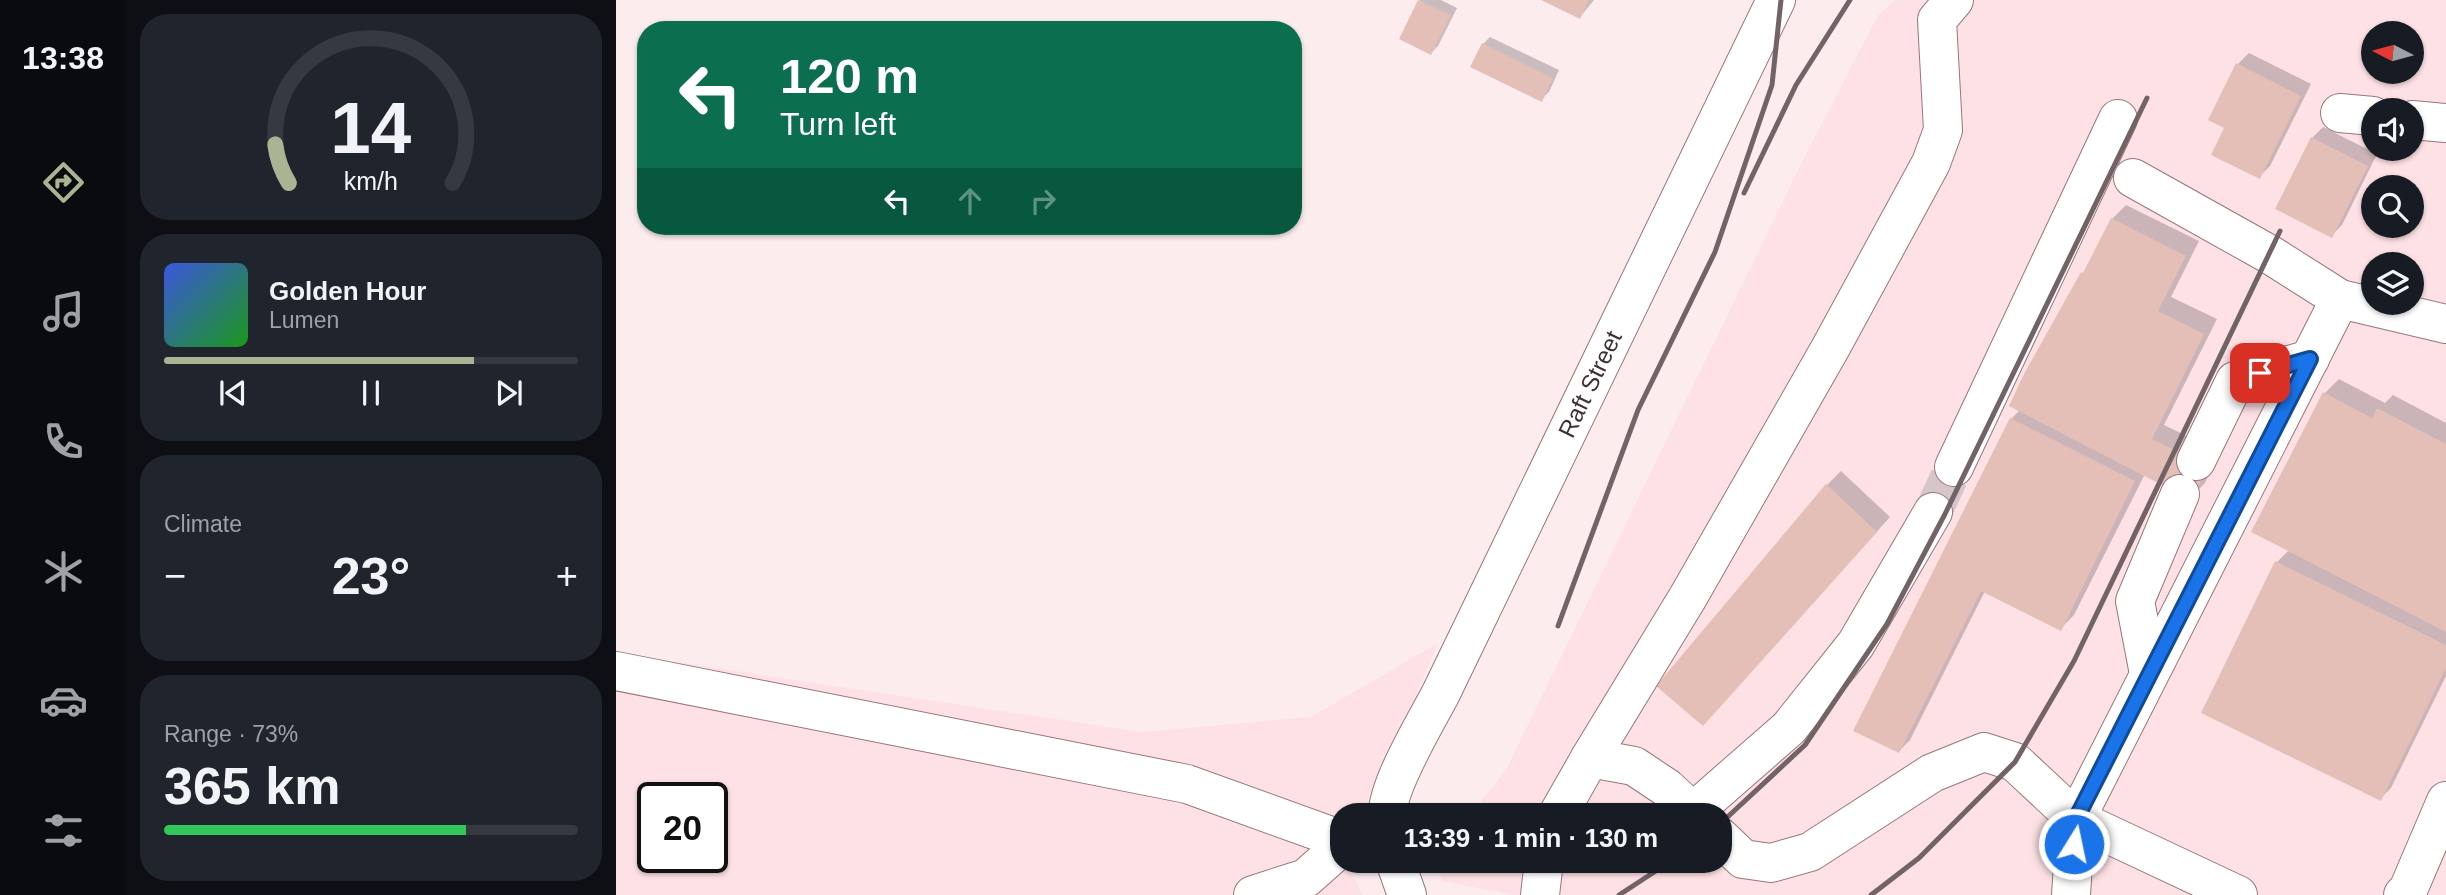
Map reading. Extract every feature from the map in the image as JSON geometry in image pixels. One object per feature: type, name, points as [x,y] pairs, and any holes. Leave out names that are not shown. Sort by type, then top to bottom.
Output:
[{"type":"lane","name":"Raft Street","points":[[1388,803],[1402,767],[1441,693],[1776,0]]},
{"type":"lane","points":[[1564,803],[1688,597],[1824,359],[1931,163],[1943,130],[1937,20],[1954,0]]},
{"type":"lane","points":[[1954,467],[2118,119]]},
{"type":"lane","points":[[2424,121],[2446,123]]},
{"type":"lane","points":[[2133,178],[2269,254],[2340,299],[2446,324]]},
{"type":"lane","points":[[2071,895],[2076,819],[2340,299]]},
{"type":"lane","points":[[2149,674],[2135,601],[2188,478],[2235,381],[2310,359]]},
{"type":"lane","points":[[1707,803],[1789,728],[1856,644],[1933,512]]},
{"type":"lane","points":[[616,671],[1187,784],[1330,835]]},
{"type":"lane","points":[[1732,848],[1743,859],[1771,863],[1810,852],[1932,773],[1984,752],[2015,762],[2076,819],[2238,895]]},
{"type":"lane","points":[[1590,758],[1634,765],[1683,803]]},
{"type":"lane","points":[[2403,895],[2408,890],[2446,801]]},
{"type":"lane","points":[[1253,895],[1306,878],[1330,857]]},
{"type":"lane","points":[[1399,873],[1407,895]]},
{"type":"lane","points":[[1540,895],[1543,873]]},
{"type":"shaded area","points":[[1895,0],[2446,0],[2446,895],[1514,895],[1442,881],[1440,873],[1732,873],[1732,803],[1480,803],[1505,772],[1799,168],[1878,15]]},
{"type":"shaded area","points":[[1438,643],[1371,803],[1330,803],[1330,873],[1351,873],[1363,895],[616,895],[616,653],[1142,732],[1311,717]]},
{"type":"building","points":[[1418,0],[1451,15],[1431,55],[1399,39]]},
{"type":"building","points":[[1541,0],[1589,0],[1580,19]]},
{"type":"building","points":[[1482,43],[1553,78],[1542,102],[1470,67]]},
{"type":"building","points":[[2236,63],[2301,96],[2260,179],[2211,155],[2224,128],[2208,120]]},
{"type":"building","points":[[2311,137],[2368,166],[2361,175],[2332,238],[2275,209]]},
{"type":"building","points":[[2111,218],[2186,256],[2158,311],[2204,334],[2152,439],[2208,467],[2191,500],[2009,406]]},
{"type":"building","points":[[2323,392],[2372,418],[2377,408],[2446,444],[2446,632],[2251,532]]},
{"type":"building","points":[[2010,418],[2135,481],[2061,631],[1981,591],[1899,753],[1853,731]]},
{"type":"building","points":[[1826,484],[1877,532],[1703,726],[1656,686]]},
{"type":"building","points":[[2275,561],[2446,645],[2446,668],[2381,801],[2201,713]]},
{"type":"tunnel","points":[[1933,512],[1954,467]]},
{"type":"railway","points":[[1558,626],[1638,410],[1715,252],[1772,85],[1781,0]]},
{"type":"railway","points":[[1744,193],[1796,85],[1850,0]]},
{"type":"railway","points":[[1732,813],[1805,745],[1887,624],[1945,514],[2147,98]]},
{"type":"railway","points":[[1871,895],[1919,858],[2015,762],[2074,661],[2280,231]]},
{"type":"railway","points":[[1619,895],[1653,873]]},
{"type":"route","points":[[2074,844],[2076,819],[2310,359],[2260,373]]}]
